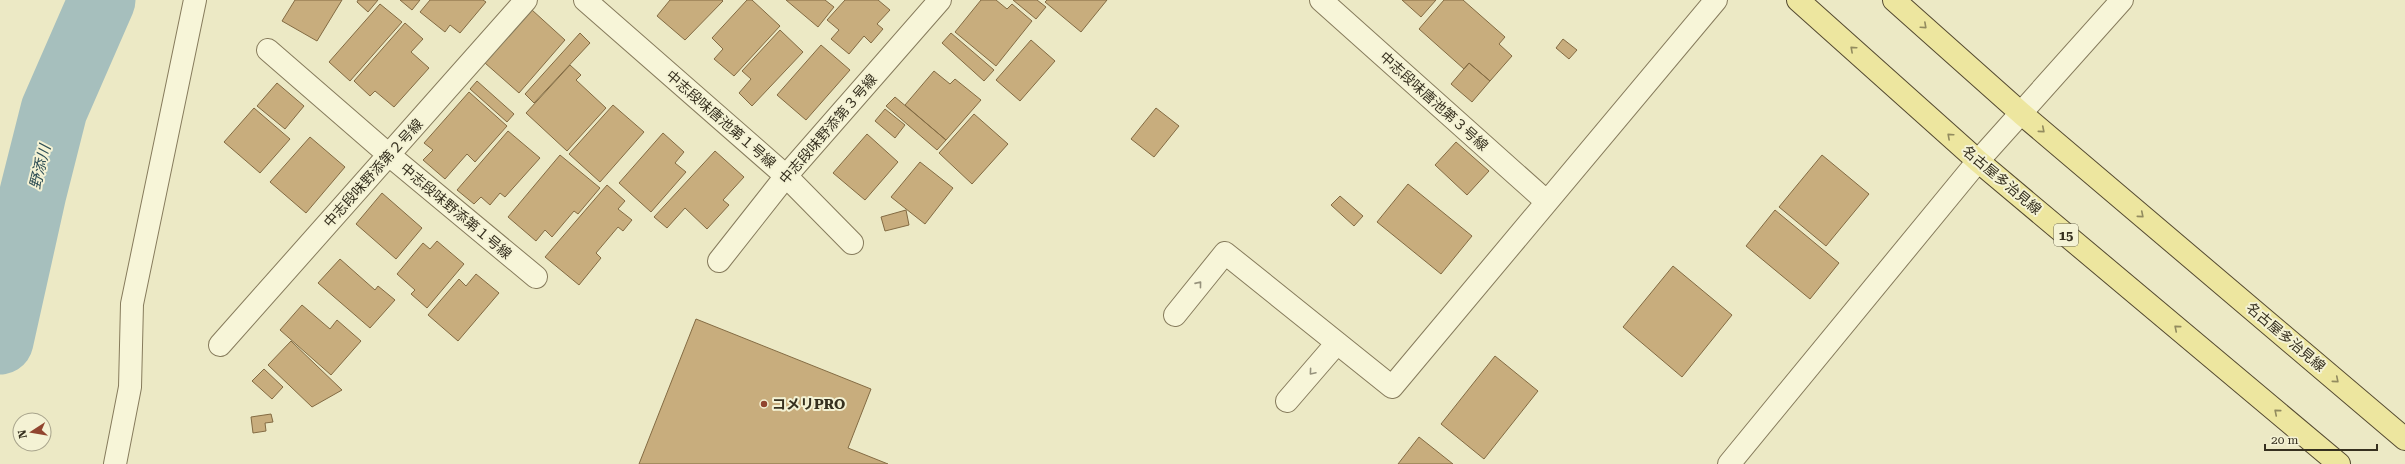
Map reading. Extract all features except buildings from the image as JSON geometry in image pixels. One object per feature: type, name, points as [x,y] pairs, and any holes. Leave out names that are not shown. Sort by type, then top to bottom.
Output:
[{"type":"main road","name":"名古屋多治見線","points":[[1798,0],[1978,161],[2339,464]]},
{"type":"main road","name":"名古屋多治見線","points":[[1894,0],[2022,114],[2405,439]]},
{"type":"street","points":[[115,464],[130,387],[132,304],[195,0]]},
{"type":"street","name":"中志段味野添第２号線","points":[[220,345],[526,0]]},
{"type":"street","name":"中志段味唐池第１号線","points":[[585,0],[786,176],[852,243]]},
{"type":"street","name":"中志段味野添第３号線","points":[[719,261],[786,176],[940,0]]},
{"type":"street","name":"中志段味唐池第３号線","points":[[1321,0],[1547,202]]},
{"type":"street","points":[[1175,315],[1225,253],[1392,387],[1716,0]]},
{"type":"street","points":[[1729,464],[1978,161],[2022,114],[2122,0]]},
{"type":"street","name":"中志段味野添第１号線","points":[[268,50],[388,155],[536,277]]},
{"type":"street","points":[[1287,401],[1337,343]]},
{"type":"waterway","name":"野添川","points":[[0,341],[33,193],[54,110],[102,0]]},
{"type":"place","name":"コメリPRO","points":[[764,404]]}]
